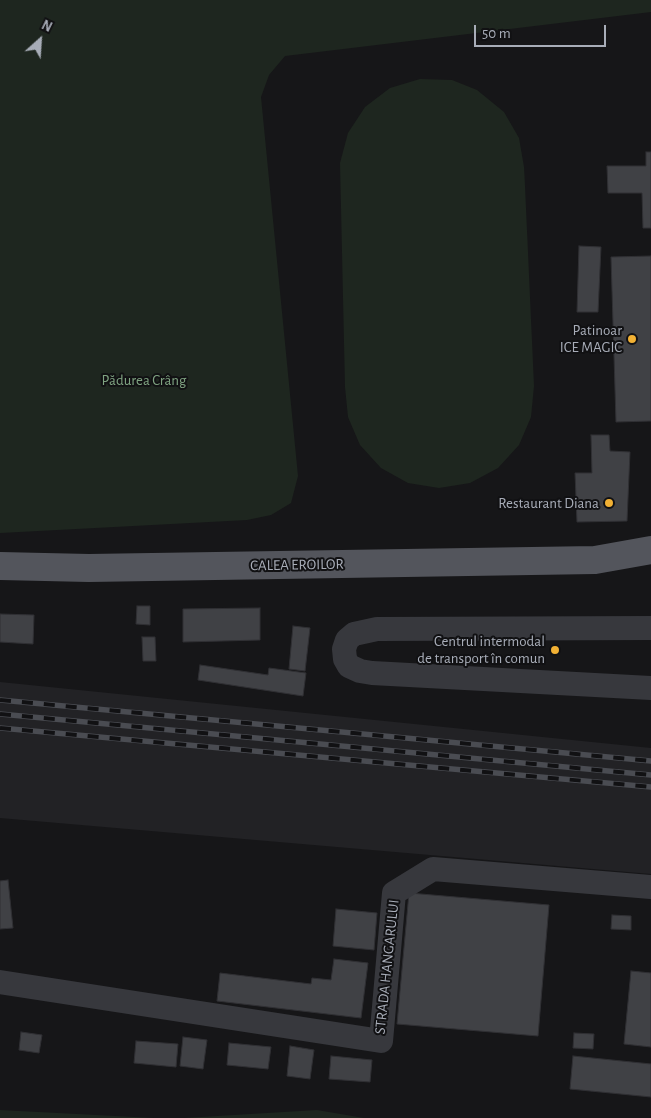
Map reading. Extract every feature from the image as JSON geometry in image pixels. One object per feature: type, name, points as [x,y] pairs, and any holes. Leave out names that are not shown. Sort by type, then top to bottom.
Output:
[{"type":"main road","name":"CALEA EROILOR","points":[[0,566],[89,568],[594,560],[651,550]]},
{"type":"main road","name":"CALEA EROILOR","points":[[594,560],[651,569]]},
{"type":"street","points":[[651,628],[377,629],[354,634],[347,640],[344,648],[345,659],[349,666],[372,673],[651,688]]},
{"type":"street","name":"STRADA HANGARULUI","points":[[0,982],[381,1041],[394,893],[433,869],[651,887]]},
{"type":"shaded area","points":[[0,682],[651,748],[651,874],[0,818]]},
{"type":"green space","name":"Pădurea Crâng","points":[[0,0],[651,0],[651,12],[285,56],[269,75],[261,97],[298,476],[291,503],[271,515],[247,520],[0,533]]},
{"type":"green space","points":[[420,79],[452,80],[477,90],[504,112],[519,138],[525,186],[534,386],[531,417],[519,445],[498,468],[470,483],[439,488],[408,483],[381,468],[360,445],[348,417],[345,387],[340,163],[348,133],[365,107],[390,88]]},
{"type":"green space","points":[[0,1110],[154,1118],[0,1118]]},
{"type":"green space","points":[[317,1110],[364,1118],[184,1118]]},
{"type":"building","points":[[646,152],[651,152],[651,228],[643,228],[642,193],[608,193],[607,166],[646,166]]},
{"type":"building","points":[[579,246],[601,247],[598,312],[577,312]]},
{"type":"building","name":"Patinoar ICE MAGIC","points":[[651,256],[651,421],[616,422],[611,257]]},
{"type":"building","points":[[591,435],[609,435],[610,451],[630,452],[627,521],[577,522],[575,473],[592,473]]},
{"type":"building","points":[[137,606],[150,606],[150,625],[136,624]]},
{"type":"building","points":[[260,608],[260,640],[183,642],[183,609]]},
{"type":"building","points":[[0,614],[34,615],[33,644],[0,642]]},
{"type":"building","points":[[293,626],[310,628],[305,671],[289,669]]},
{"type":"building","points":[[142,637],[155,637],[156,661],[143,661]]},
{"type":"building","points":[[200,665],[268,675],[269,668],[306,673],[303,696],[198,680]]},
{"type":"building","points":[[8,880],[13,928],[0,929],[0,881]]},
{"type":"building","points":[[409,893],[549,905],[538,1036],[397,1024]]},
{"type":"building","points":[[336,909],[377,913],[374,950],[333,946]]},
{"type":"building","points":[[612,915],[631,916],[631,930],[611,929]]},
{"type":"building","points":[[334,959],[368,963],[361,1018],[217,1001],[220,973],[311,984],[312,978],[331,980]]},
{"type":"building","points":[[631,971],[651,973],[651,1047],[624,1044]]},
{"type":"building","points":[[21,1032],[42,1035],[39,1053],[19,1050]]},
{"type":"building","points":[[574,1033],[594,1034],[593,1049],[573,1048]]},
{"type":"building","points":[[183,1037],[207,1040],[203,1069],[180,1066]]},
{"type":"building","points":[[136,1041],[178,1044],[176,1067],[134,1063]]},
{"type":"building","points":[[229,1043],[271,1047],[268,1069],[227,1065]]},
{"type":"building","points":[[290,1046],[314,1050],[310,1079],[287,1076]]},
{"type":"building","points":[[331,1056],[372,1060],[370,1082],[329,1079]]},
{"type":"building","points":[[573,1056],[651,1064],[651,1097],[570,1089]]},
{"type":"railway","points":[[0,700],[651,761]]},
{"type":"railway","points":[[0,714],[651,775]]},
{"type":"railway","points":[[0,728],[651,787]]},
{"type":"place","name":"Patinoar ICE MAGIC","points":[[632,339]]},
{"type":"place","name":"Restaurant Diana","points":[[609,503]]},
{"type":"place","name":"Centrul intermodal de transport în comun","points":[[555,650]]}]
